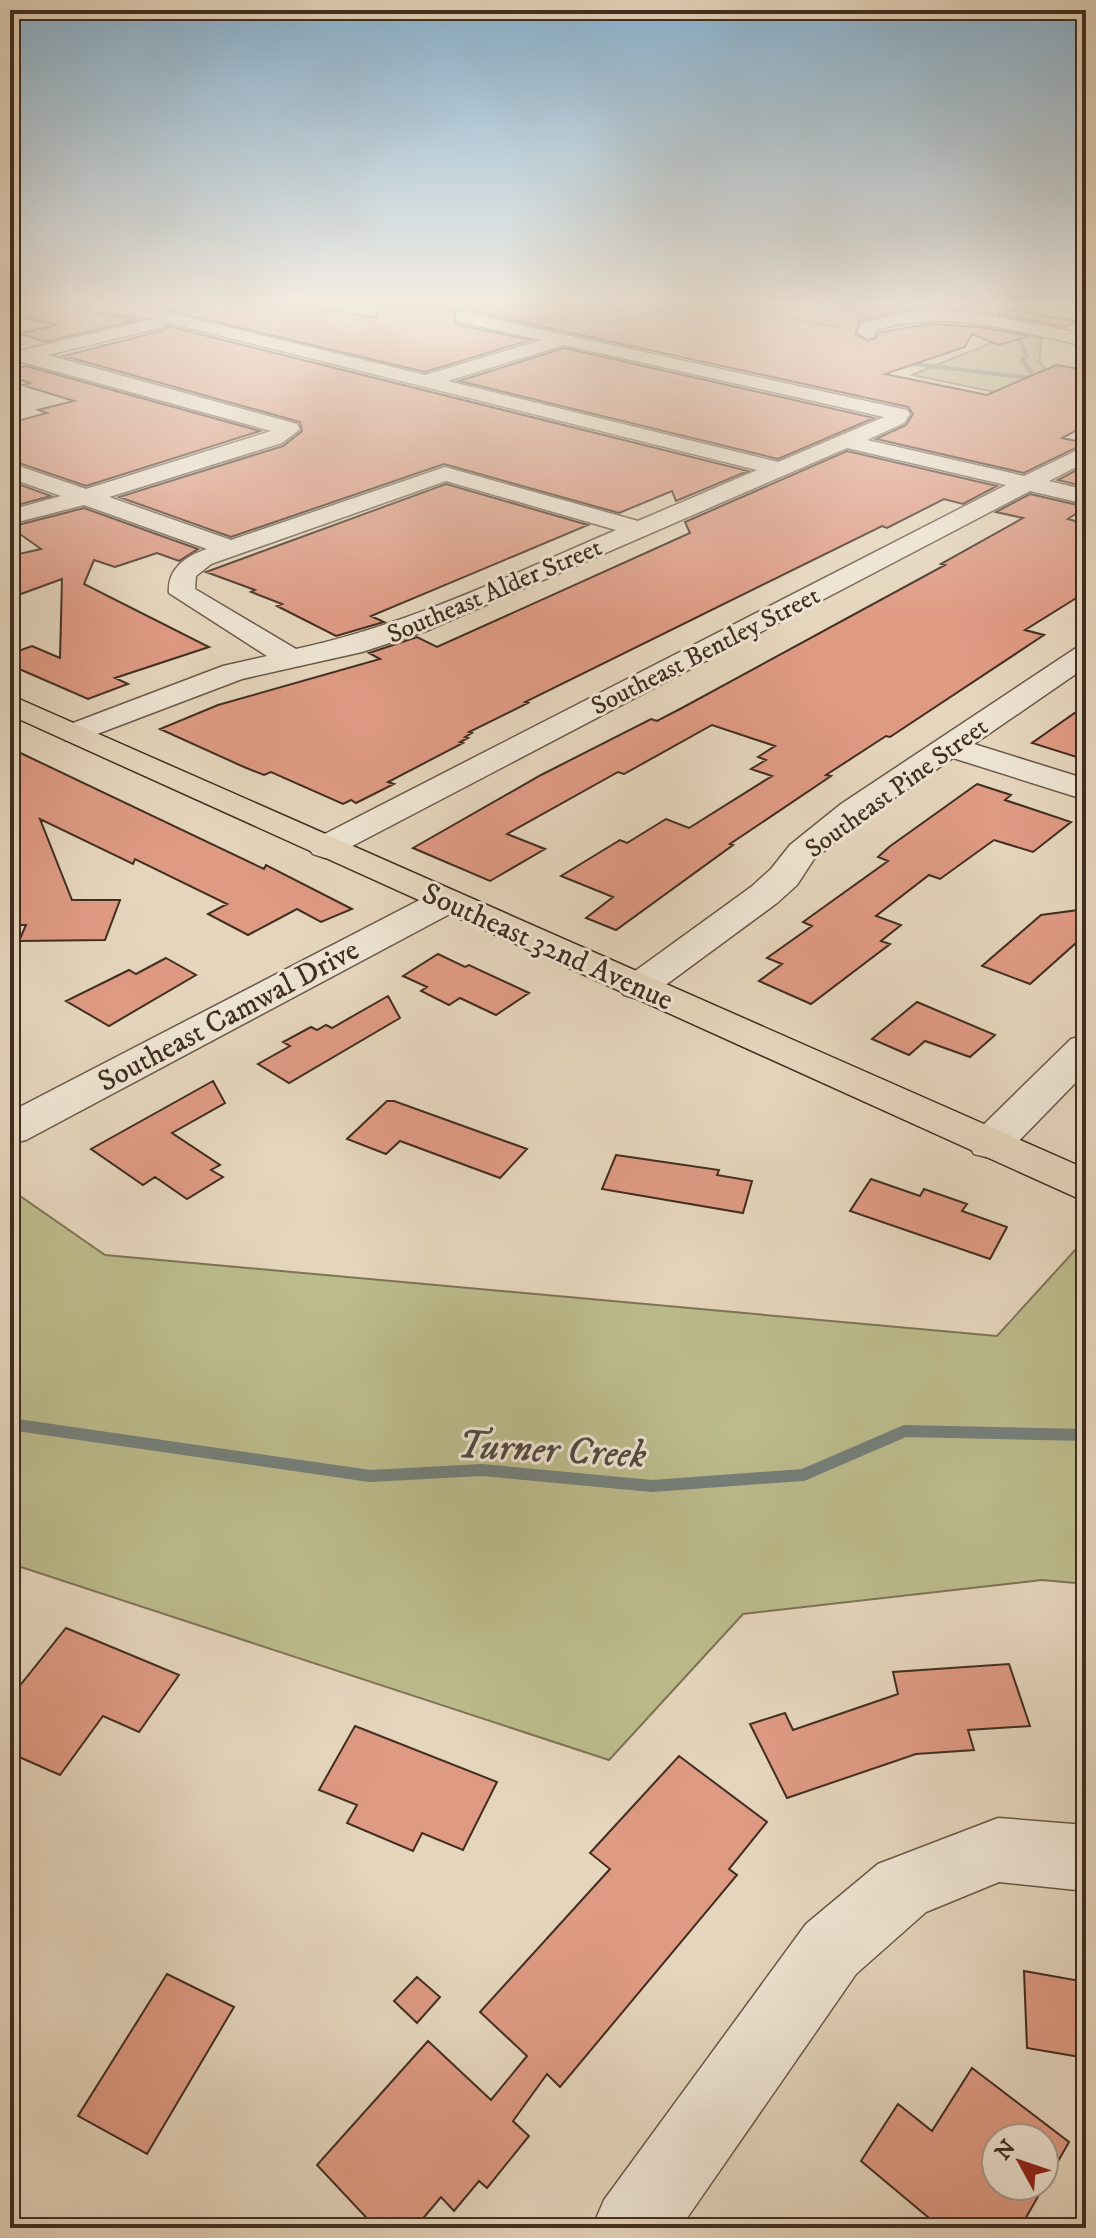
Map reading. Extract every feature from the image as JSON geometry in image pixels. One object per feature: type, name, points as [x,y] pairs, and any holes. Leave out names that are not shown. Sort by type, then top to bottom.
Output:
[{"type":"main road","name":"Southeast 32nd Avenue","points":[[10,704],[1086,1187]]},
{"type":"street","points":[[10,517],[89,496],[274,438],[289,429],[217,408]]},
{"type":"street","points":[[536,408],[779,469]]},
{"type":"street","name":"Southeast Alder Street","points":[[76,733],[192,685],[394,633],[897,419],[900,414],[875,408]]},
{"type":"street","points":[[844,441],[1086,497]]},
{"type":"street","name":"Southeast Bentley Street","points":[[325,847],[1086,453]]},
{"type":"street","points":[[10,470],[231,549]]},
{"type":"street","points":[[292,659],[182,593],[180,581],[185,571],[202,559],[445,474],[639,529]]},
{"type":"street","name":"Southeast Pine Street","points":[[638,987],[764,895],[802,852],[853,811],[1085,655]]},
{"type":"street","points":[[948,746],[1086,790]]},
{"type":"street","name":"Southeast Camwal Drive","points":[[10,1130],[446,901]]},
{"type":"street","points":[[990,1144],[1086,1048]]},
{"type":"street","points":[[632,2228],[831,1949],[902,1888],[998,1850],[1086,1858]]},
{"type":"shaded area","points":[[10,1189],[105,1255],[997,1336],[1086,1238],[1086,1584],[1042,1580],[743,1614],[609,1760],[15,1565],[10,1568]]},
{"type":"building","points":[[179,408],[260,431],[86,486],[10,460],[10,423],[47,413],[38,410]]},
{"type":"building","points":[[252,408],[497,408],[748,471],[676,501],[672,491],[619,513],[444,464],[231,537],[119,497],[283,446],[302,431],[300,422]]},
{"type":"building","points":[[571,408],[832,408],[874,418],[778,459]]},
{"type":"building","points":[[909,408],[1086,408],[1086,425],[1062,438],[1086,443],[1024,473],[876,439],[906,425],[913,414]]},
{"type":"building","points":[[847,451],[997,486],[963,504],[944,499],[887,528],[882,526],[525,702],[528,703],[469,732],[472,733],[465,737],[468,738],[460,742],[463,743],[388,782],[394,784],[356,803],[351,800],[343,804],[271,772],[264,775],[160,729],[218,705],[380,659],[369,653],[417,637],[437,647],[690,533],[685,522]]},
{"type":"building","points":[[1086,465],[1086,487],[1058,480]]},
{"type":"building","points":[[10,481],[51,496],[10,507]]},
{"type":"building","points":[[446,484],[588,525],[371,616],[384,622],[336,636],[277,606],[282,604],[251,592],[255,590],[206,572]]},
{"type":"building","points":[[1030,494],[1086,507],[1068,519],[1086,524],[1086,592],[1025,630],[1044,635],[890,737],[886,736],[826,775],[831,776],[730,844],[733,845],[616,930],[586,918],[613,897],[561,876],[620,840],[627,843],[666,819],[689,828],[772,776],[751,769],[766,760],[758,757],[775,746],[712,725],[624,774],[618,772],[507,834],[545,849],[490,881],[413,848],[541,775],[651,719],[657,721],[945,565],[941,564],[1023,518],[996,512]]},
{"type":"building","points":[[84,508],[198,549],[179,561],[157,553],[115,567],[94,560],[84,584],[209,647],[115,678],[128,684],[88,699],[10,665],[10,654],[32,646],[60,658],[62,579],[10,598],[10,556],[41,549],[10,527]]},
{"type":"building","points":[[1086,705],[1086,760],[1032,743]]},
{"type":"building","points":[[10,748],[264,869],[266,865],[352,909],[321,922],[297,909],[248,935],[208,914],[227,904],[135,859],[133,864],[40,819],[72,900],[120,900],[105,940],[19,941],[26,925],[10,925]]},
{"type":"building","points":[[977,784],[1011,795],[1005,800],[1071,822],[1033,852],[994,840],[940,879],[929,875],[876,916],[901,925],[881,941],[890,944],[811,1004],[759,981],[782,964],[767,958],[812,926],[803,922],[888,861],[878,857],[889,847]]},
{"type":"building","points":[[1086,909],[1086,934],[1030,984],[982,966],[1041,915]]},
{"type":"building","points":[[438,954],[529,993],[496,1015],[460,998],[449,1005],[421,991],[427,987],[403,976]]},
{"type":"building","points":[[166,958],[196,975],[109,1026],[66,1001],[129,970],[136,974]]},
{"type":"building","points":[[388,996],[400,1018],[289,1083],[258,1064],[290,1046],[283,1042],[311,1027],[317,1030],[326,1025],[332,1028]]},
{"type":"building","points":[[917,1002],[995,1035],[970,1057],[925,1041],[909,1055],[872,1039]]},
{"type":"building","points":[[213,1081],[225,1103],[172,1133],[220,1165],[211,1170],[223,1177],[187,1199],[155,1177],[143,1185],[91,1149]]},
{"type":"building","points":[[387,1101],[527,1149],[500,1178],[400,1141],[386,1154],[347,1139]]},
{"type":"building","points":[[616,1155],[719,1170],[717,1175],[752,1181],[743,1213],[602,1189]]},
{"type":"building","points":[[871,1179],[920,1196],[924,1189],[967,1204],[962,1211],[1007,1227],[990,1259],[850,1211]]},
{"type":"building","points":[[66,1628],[179,1675],[139,1732],[103,1716],[60,1775],[10,1753],[10,1698]]},
{"type":"building","points":[[1009,1664],[1030,1726],[968,1730],[974,1750],[916,1754],[787,1798],[750,1724],[785,1713],[793,1730],[898,1694],[893,1672]]},
{"type":"building","points":[[355,1726],[497,1782],[463,1850],[422,1833],[413,1851],[347,1823],[357,1805],[319,1790]]},
{"type":"building","points":[[679,1756],[767,1822],[729,1869],[737,1875],[560,2087],[547,2074],[513,2121],[529,2136],[487,2188],[479,2181],[454,2211],[441,2197],[415,2228],[376,2228],[317,2165],[428,2041],[491,2100],[527,2056],[480,2012],[610,1869],[590,1853]]},
{"type":"building","points":[[1024,1971],[1086,1982],[1086,2058],[1027,2048]]},
{"type":"building","points":[[167,1974],[234,2007],[147,2154],[78,2116]]},
{"type":"building","points":[[417,1977],[440,1997],[417,2023],[394,2001]]},
{"type":"building","points":[[972,2068],[1043,2122],[980,2122],[980,2202],[1035,2202],[1020,2228],[941,2228],[861,2161],[898,2104],[932,2131]]},
{"type":"building","points":[[1060,2135],[1069,2142],[1060,2158]]},
{"type":"waterway","name":"Turner Creek","points":[[10,1424],[370,1476],[482,1470],[652,1486],[803,1475],[905,1431],[1086,1435]]}]
